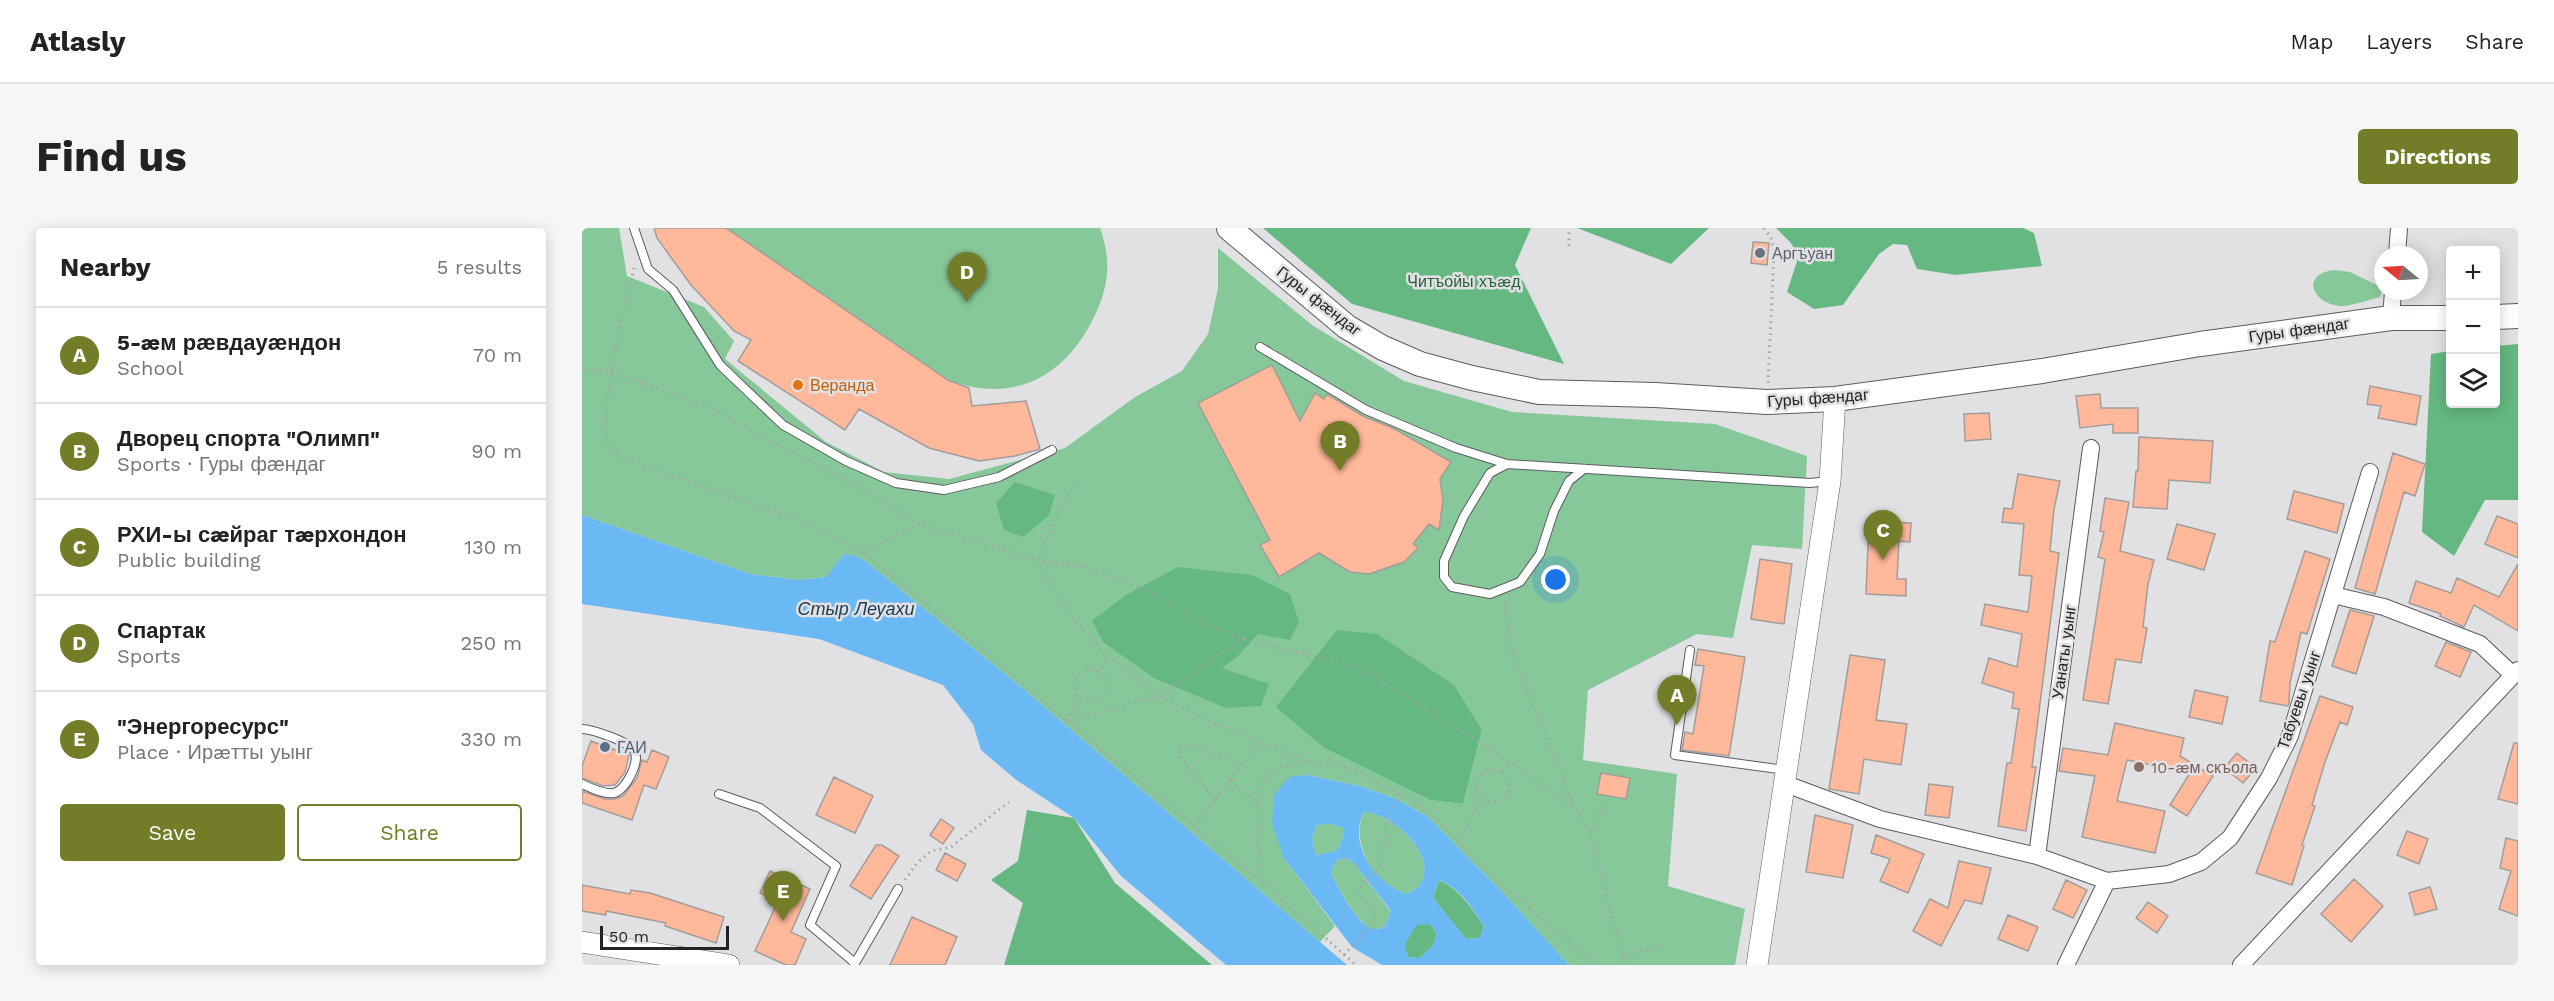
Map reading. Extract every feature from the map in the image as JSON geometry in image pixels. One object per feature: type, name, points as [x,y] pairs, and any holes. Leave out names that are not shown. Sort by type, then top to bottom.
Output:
[{"type":"main road","name":"Гуры фӕндаг","points":[[1229,228],[1347,327],[1383,348],[1420,364],[1539,392],[1655,395],[1767,402],[1835,399],[2042,371],[2200,344],[2391,318],[2446,318]]},
{"type":"main road","points":[[2500,316],[2518,316]]},
{"type":"street","points":[[2398,246],[2399,228]]},
{"type":"street","points":[[2391,318],[2392,300]]},
{"type":"street","points":[[1757,965],[1830,481],[1835,399]]},
{"type":"street","name":"Уанаты уынг","points":[[2037,856],[2091,448]]},
{"type":"street","name":"Табуевы уынг","points":[[2106,881],[2169,874],[2201,862],[2230,838],[2269,778],[2290,736],[2370,472]]},
{"type":"street","points":[[2241,965],[2515,672],[2480,644],[2384,608],[2333,596]]},
{"type":"street","points":[[1784,776],[1880,819],[2037,856],[2106,881],[2066,965]]},
{"type":"street","points":[[582,942],[718,964]]},
{"type":"lane","points":[[634,228],[648,269],[673,290],[720,365],[783,425],[846,461],[897,483],[944,490],[999,477],[1052,450]]},
{"type":"lane","points":[[1260,347],[1366,410],[1456,448],[1506,464],[1810,483],[1830,481]]},
{"type":"lane","points":[[1506,464],[1490,473],[1484,482],[1464,516],[1444,561],[1444,578],[1452,587],[1490,594],[1520,582],[1540,554],[1554,511],[1569,482],[1584,469]]},
{"type":"lane","points":[[1690,650],[1675,755],[1784,776]]},
{"type":"lane","points":[[582,729],[627,743],[634,750],[636,758],[627,783],[621,790],[611,794],[582,784]]},
{"type":"lane","points":[[719,794],[760,808],[836,866],[810,925],[855,964],[898,889]]},
{"type":"path","points":[[1569,228],[1569,246]]},
{"type":"path","points":[[1764,228],[1771,238],[1774,252],[1767,402]]},
{"type":"path","points":[[639,246],[611,372],[606,436],[609,446],[622,458],[805,522],[865,554],[903,583],[1065,722],[1263,883],[1356,965]]},
{"type":"path","points":[[582,368],[611,372],[707,405],[920,524],[1038,560],[1086,567],[1131,584],[1206,624],[1243,638],[1348,664],[1378,679],[1510,762],[1576,810]]},
{"type":"path","points":[[1076,483],[1055,517],[1038,560],[1053,589],[1075,620],[1109,657],[1159,696],[1206,720],[1306,761],[1334,764],[1363,773],[1430,813],[1491,876],[1595,965]]},
{"type":"path","points":[[865,554],[892,536],[920,524]]},
{"type":"path","points":[[1504,589],[1505,618],[1512,651],[1576,810],[1589,831],[1625,965]]},
{"type":"path","points":[[1065,722],[1159,696],[1243,638]]},
{"type":"path","points":[[1098,672],[1109,657]]},
{"type":"path","points":[[1088,670],[1098,672],[1105,680],[1104,695],[1096,701],[1080,699],[1075,690],[1079,675],[1088,670]]},
{"type":"path","points":[[1065,722],[1080,699]]},
{"type":"path","points":[[1194,828],[1260,742]]},
{"type":"path","points":[[1215,800],[1179,756],[1180,747],[1187,744],[1243,764]]},
{"type":"path","points":[[1263,883],[1255,808],[1260,789],[1274,771],[1306,761]]},
{"type":"path","points":[[1501,772],[1508,780],[1507,795],[1493,802],[1484,799],[1478,790],[1479,779],[1486,772],[1501,772],[1510,762]]},
{"type":"path","points":[[1230,781],[1257,803]]},
{"type":"path","points":[[1344,955],[1369,928],[1374,913],[1358,891],[1365,879],[1375,872],[1382,861],[1388,818],[1398,793]]},
{"type":"path","points":[[1458,842],[1484,799]]},
{"type":"path","points":[[898,889],[916,864],[931,851],[951,847],[1010,802]]},
{"type":"path","points":[[1589,831],[1607,805]]},
{"type":"path","points":[[1623,957],[1665,944]]},
{"type":"green space","points":[[582,228],[619,228],[627,276],[704,307],[734,341],[725,359],[826,442],[884,472],[949,479],[1065,448],[1135,397],[1182,371],[1208,334],[1218,288],[1218,248],[1312,325],[1404,381],[1512,412],[1715,424],[1807,456],[1802,549],[1752,545],[1733,638],[1697,634],[1588,690],[1583,760],[1677,774],[1668,886],[1745,909],[1735,965],[1569,965],[1505,895],[1428,817],[1396,799],[1360,786],[1307,775],[1284,858],[1335,926],[1320,942],[1021,687],[865,561],[844,554],[826,577],[799,580],[750,574],[582,515]],"holes":[[[1277,707],[1482,730],[1463,804],[1430,800],[1324,748]]]},
{"type":"green space","points":[[726,228],[1100,228],[1106,254],[1107,278],[1101,301],[1090,325],[1078,344],[1048,373],[1030,382],[1012,387],[992,389],[970,387],[948,380]]},
{"type":"green space","name":"Читъойы хъæд","points":[[1263,228],[1531,228],[1515,265],[1564,364],[1352,304]]},
{"type":"green space","points":[[1577,228],[1709,228],[1671,264]]},
{"type":"green space","points":[[1776,228],[2023,228],[2034,233],[2042,266],[1956,275],[1917,269],[1907,245],[1893,244],[1879,254],[1843,305],[1814,309],[1787,292],[1799,255]]},
{"type":"green space","points":[[2335,270],[2350,272],[2374,284],[2374,299],[2343,306],[2325,301],[2314,290],[2313,283],[2316,277]]},
{"type":"green space","points":[[2518,344],[2518,500],[2485,500],[2454,556],[2422,532],[2431,354],[2446,352],[2446,408],[2500,408],[2500,346]]},
{"type":"green space","points":[[1015,482],[1055,495],[1049,515],[1023,537],[1004,530],[996,503]]},
{"type":"green space","points":[[1178,567],[1252,575],[1290,594],[1299,622],[1290,640],[1258,634],[1238,656],[1222,668],[1269,684],[1261,706],[1226,708],[1154,678],[1103,642],[1092,621],[1126,595]]},
{"type":"green space","points":[[1337,630],[1377,634],[1454,685],[1482,730],[1463,804],[1430,800],[1324,748],[1276,707]]},
{"type":"green space","points":[[1027,810],[1074,818],[1115,883],[1212,965],[1004,965],[1023,903],[991,880],[1018,861]]},
{"type":"green space","points":[[1364,812],[1375,814],[1400,828],[1419,850],[1424,862],[1424,874],[1419,886],[1407,894],[1384,883],[1365,857],[1360,839]]},
{"type":"green space","points":[[1328,823],[1343,828],[1342,841],[1336,851],[1316,855],[1312,839],[1316,826]]},
{"type":"green space","points":[[1343,858],[1352,861],[1391,912],[1386,925],[1378,929],[1370,928],[1351,907],[1331,874],[1335,862]]},
{"type":"green space","points":[[1439,880],[1459,894],[1484,926],[1480,938],[1466,939],[1433,898]]},
{"type":"green space","points":[[1417,924],[1430,924],[1437,933],[1433,946],[1419,958],[1408,957],[1404,944]]},
{"type":"water","name":"Стыр Леуахи","points":[[582,515],[750,574],[799,580],[826,577],[844,554],[865,561],[1021,687],[1347,965],[1226,965],[1121,876],[1074,818],[1015,779],[981,750],[973,724],[943,685],[819,639],[582,604]]},
{"type":"water","points":[[1307,775],[1360,786],[1396,799],[1428,817],[1505,895],[1569,965],[1382,965],[1352,947],[1284,858],[1272,824],[1274,795],[1289,777]],"holes":[[[1364,812],[1375,814],[1400,828],[1410,838],[1424,862],[1424,874],[1419,886],[1407,894],[1385,882],[1375,873],[1362,850],[1359,837]],[[1328,823],[1343,828],[1342,841],[1336,851],[1316,855],[1312,839],[1316,826]],[[1343,858],[1352,861],[1391,911],[1386,925],[1378,929],[1370,928],[1357,917],[1331,874],[1335,862]],[[1439,880],[1453,888],[1470,905],[1484,926],[1480,938],[1466,939],[1433,898]],[[1430,924],[1437,933],[1433,946],[1419,958],[1408,957],[1405,944],[1417,925]]]},
{"type":"building","points":[[654,228],[726,228],[948,380],[969,388],[972,406],[1026,401],[1040,449],[1015,456],[979,461],[929,448],[859,409],[845,430],[738,361],[751,340],[734,331],[691,285],[657,238]]},
{"type":"building","points":[[1753,242],[1769,243],[1767,265],[1751,263]]},
{"type":"building","points":[[1272,365],[1300,421],[1315,393],[1324,399],[1327,394],[1363,416],[1395,429],[1451,462],[1440,479],[1443,500],[1439,530],[1429,524],[1413,544],[1418,548],[1404,562],[1369,574],[1350,572],[1319,553],[1279,577],[1260,545],[1270,540],[1198,403]]},
{"type":"building","points":[[2370,386],[2421,396],[2416,425],[2378,418],[2381,406],[2367,404]]},
{"type":"building","points":[[2100,394],[2101,408],[2138,408],[2138,433],[2113,433],[2113,424],[2080,428],[2076,396]]},
{"type":"building","points":[[1989,413],[1991,439],[1965,441],[1964,414]]},
{"type":"building","points":[[2139,437],[2213,441],[2210,483],[2169,480],[2167,509],[2133,507],[2136,471],[2138,471]]},
{"type":"building","points":[[2393,453],[2425,464],[2415,496],[2404,492],[2375,594],[2355,588]]},
{"type":"building","points":[[2018,474],[2060,481],[2054,509],[2050,551],[2059,553],[2032,767],[2036,767],[2026,831],[1998,826],[2007,763],[2011,763],[2019,709],[2012,708],[2014,693],[1982,683],[1989,658],[2017,667],[2022,634],[1981,625],[1985,604],[2028,612],[2032,576],[2019,575],[2024,524],[2002,522],[2004,508],[2012,509]]},
{"type":"building","points":[[2294,491],[2344,504],[2337,533],[2287,519]]},
{"type":"building","points":[[2105,498],[2129,502],[2120,551],[2154,560],[2148,584],[2143,627],[2147,628],[2141,663],[2116,659],[2108,704],[2083,700],[2105,559],[2098,557],[2104,532],[2100,531]]},
{"type":"building","points":[[2497,516],[2518,524],[2518,558],[2485,544]]},
{"type":"building","points":[[1869,521],[1911,523],[1910,542],[1899,541],[1897,579],[1906,579],[1906,596],[1866,594]]},
{"type":"building","points":[[2177,524],[2215,534],[2204,570],[2167,559]]},
{"type":"building","points":[[2305,551],[2330,559],[2307,634],[2301,632],[2290,683],[2289,703],[2288,706],[2260,701],[2270,641],[2275,642]]},
{"type":"building","points":[[1760,559],[1792,564],[1784,624],[1751,619]]},
{"type":"building","points":[[2518,564],[2518,631],[2474,605],[2464,627],[2440,616],[2441,614],[2409,603],[2416,581],[2451,593],[2457,578],[2499,597]]},
{"type":"building","points":[[2350,610],[2374,616],[2356,674],[2332,666]]},
{"type":"building","points":[[2446,642],[2471,652],[2460,677],[2435,666]]},
{"type":"building","points":[[1698,649],[1745,657],[1729,756],[1682,750],[1685,732],[1693,734],[1704,666],[1695,665]]},
{"type":"building","points":[[1850,655],[1885,660],[1876,720],[1907,724],[1901,765],[1864,759],[1859,794],[1829,789]]},
{"type":"building","points":[[2195,690],[2228,697],[2222,724],[2189,717]]},
{"type":"building","points":[[2320,696],[2353,707],[2347,725],[2340,722],[2325,762],[2292,885],[2256,873]]},
{"type":"building","points":[[2115,723],[2184,738],[2180,756],[2213,776],[2187,816],[2170,805],[2190,773],[2127,760],[2117,801],[2165,811],[2155,853],[2082,837],[2095,776],[2059,771],[2063,748],[2108,755]]},
{"type":"building","points":[[591,741],[629,755],[625,772],[615,785],[603,786],[582,778],[582,766]]},
{"type":"building","points":[[2514,743],[2518,743],[2518,804],[2498,799]]},
{"type":"building","points":[[652,750],[669,757],[656,789],[644,785],[632,820],[582,803],[582,791],[605,799],[623,796],[637,778],[642,760],[647,762]]},
{"type":"building","points":[[2237,753],[2256,768],[2243,783],[2224,768]]},
{"type":"building","points":[[1601,773],[1630,778],[1626,799],[1597,794]]},
{"type":"building","points":[[834,777],[873,796],[855,833],[816,815]]},
{"type":"building","points":[[1929,784],[1953,787],[1949,818],[1925,815]]},
{"type":"building","points":[[1815,815],[1853,825],[1843,878],[1806,872]]},
{"type":"building","points":[[941,819],[954,828],[943,844],[930,835]]},
{"type":"building","points":[[2407,831],[2428,839],[2419,864],[2397,855]]},
{"type":"building","points":[[1876,835],[1924,854],[1908,893],[1880,881],[1890,859],[1871,853]]},
{"type":"building","points":[[2506,838],[2518,841],[2518,916],[2499,909],[2511,871],[2500,868]]},
{"type":"building","points":[[876,845],[882,845],[899,856],[871,899],[850,886]]},
{"type":"building","points":[[945,853],[966,864],[957,881],[936,870]]},
{"type":"building","points":[[1959,861],[1991,868],[1982,904],[1965,900],[1941,946],[1913,931],[1930,899],[1948,908]]},
{"type":"building","points":[[770,871],[810,889],[791,932],[806,939],[795,965],[786,965],[755,951],[778,901],[760,893]]},
{"type":"building","points":[[2354,879],[2383,906],[2351,942],[2321,914]]},
{"type":"building","points":[[2066,880],[2087,890],[2073,918],[2053,909]]},
{"type":"building","points":[[582,885],[630,894],[631,890],[650,893],[724,917],[716,943],[665,926],[666,923],[606,911],[606,915],[582,911]]},
{"type":"building","points":[[2430,887],[2437,909],[2415,915],[2409,893]]},
{"type":"building","points":[[2148,902],[2168,916],[2157,933],[2136,918]]},
{"type":"building","points":[[2008,915],[2038,927],[2028,951],[1998,939]]},
{"type":"building","points":[[912,917],[957,937],[945,965],[890,965]]},
{"type":"place","name":"Аргъуан","points":[[1760,253]]},
{"type":"place","name":"Спартак","points":[[967,302]]},
{"type":"place","name":"Веранда","points":[[798,385]]},
{"type":"place","name":"Дворец спорта \"Олимп\"","points":[[1340,471]]},
{"type":"place","name":"РХИ-ы сæйраг тæрхондон","points":[[1883,560]]},
{"type":"place","name":"5-æм рӕвдауӕндон","points":[[1677,725]]},
{"type":"place","name":"ГАИ","points":[[605,747]]},
{"type":"place","name":"10-æм скъола","points":[[2139,767]]},
{"type":"place","name":"\"Энергоресурс\"","points":[[783,921]]}]
